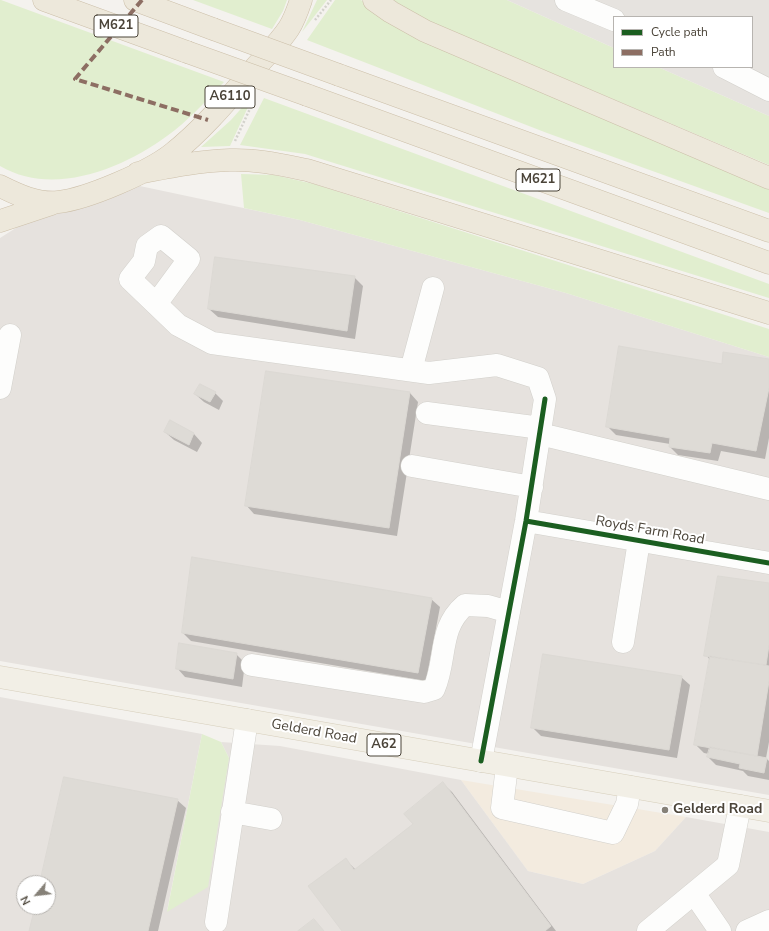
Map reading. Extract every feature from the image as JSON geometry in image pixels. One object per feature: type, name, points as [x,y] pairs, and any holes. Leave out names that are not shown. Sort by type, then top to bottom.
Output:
[{"type":"highway","name":"M621","points":[[44,0],[769,263]]},
{"type":"highway","name":"M621","points":[[135,0],[769,231]]},
{"type":"highway","name":"A6110","points":[[0,221],[88,194],[120,182],[171,155],[200,130],[289,27],[301,0]]},
{"type":"highway","points":[[374,0],[391,12],[425,31],[769,178]]},
{"type":"highway","points":[[138,173],[182,164],[231,160],[268,163],[307,170],[769,313]]},
{"type":"highway","points":[[0,186],[32,200],[58,202]]},
{"type":"main road","name":"Gelderd Road","points":[[0,677],[769,811]]},
{"type":"street","points":[[566,0],[613,20]]},
{"type":"street","points":[[726,68],[769,90]]},
{"type":"street","points":[[410,370],[433,288]]},
{"type":"street","points":[[156,304],[178,326],[212,342],[429,373],[497,365],[538,378],[546,399],[526,521],[481,761]]},
{"type":"street","points":[[0,388],[10,335]]},
{"type":"street","points":[[427,413],[541,431],[769,490]]},
{"type":"street","points":[[412,466],[532,487]]},
{"type":"street","name":"Royds Farm Road","points":[[526,521],[769,563]]},
{"type":"street","points":[[623,642],[639,541]]},
{"type":"street","points":[[252,665],[424,692],[434,688],[438,680],[446,633],[454,614],[465,604],[488,606],[509,612]]},
{"type":"street","points":[[216,922],[247,720]]},
{"type":"street","points":[[507,766],[502,808],[613,833],[627,804],[630,787]]},
{"type":"street","points":[[649,931],[728,865],[740,806]]},
{"type":"street","points":[[232,812],[271,819]]},
{"type":"street","points":[[694,893],[720,931]]},
{"type":"street","points":[[747,931],[769,921]]},
{"type":"shaded area","points":[[507,0],[769,0],[769,116],[660,68],[753,68],[753,16],[613,16],[613,48]]},
{"type":"shaded area","points":[[121,182],[300,220],[566,293],[769,357],[769,795],[0,661],[0,238],[57,202]]},
{"type":"shaded area","points":[[0,697],[202,734],[167,911],[229,758],[221,742],[280,746],[461,780],[528,871],[583,884],[655,851],[686,817],[769,832],[769,931],[0,931]]},
{"type":"shaded area","points":[[461,780],[686,817],[655,851],[583,884],[528,871]]},
{"type":"green space","points":[[0,0],[224,82],[175,130],[149,148],[129,159],[86,175],[64,179],[42,179],[21,175],[0,166]]},
{"type":"green space","points":[[193,0],[287,0],[283,11],[272,29]]},
{"type":"green space","points":[[317,0],[327,0],[302,32]]},
{"type":"green space","points":[[335,0],[361,0],[392,24],[769,188],[769,213],[547,133],[307,40]]},
{"type":"green space","points":[[389,0],[507,0],[613,48],[613,68],[660,68],[769,116],[769,165],[454,32],[417,16]]},
{"type":"green space","points":[[254,94],[230,146],[201,147],[231,120]]},
{"type":"green space","points":[[264,98],[769,284],[769,298],[305,154],[240,145]]},
{"type":"green space","points":[[241,174],[274,175],[314,184],[769,329],[769,357],[566,293],[300,220],[244,208]]},
{"type":"green space","points":[[202,734],[221,742],[229,758],[208,887],[167,912]]},
{"type":"building","points":[[215,257],[355,276],[347,331],[208,309]]},
{"type":"building","points":[[619,346],[722,364],[723,352],[769,359],[769,388],[756,451],[712,443],[710,453],[669,447],[670,438],[606,427]]},
{"type":"building","points":[[266,371],[410,392],[389,528],[245,506]]},
{"type":"building","points":[[200,384],[216,392],[210,402],[194,394]]},
{"type":"building","points":[[170,420],[194,433],[189,445],[164,432]]},
{"type":"building","points":[[192,557],[432,598],[418,673],[182,633]]},
{"type":"building","points":[[718,576],[769,583],[769,645],[766,665],[704,656]]},
{"type":"building","points":[[179,643],[237,653],[233,679],[176,669]]},
{"type":"building","points":[[543,654],[682,676],[669,750],[531,728]]},
{"type":"building","points":[[710,656],[769,666],[769,681],[757,756],[694,745]]},
{"type":"building","points":[[710,747],[767,758],[764,773],[739,768],[740,764],[707,757]]},
{"type":"building","points":[[64,777],[178,799],[148,931],[29,931],[33,915],[56,915],[56,875],[42,875]]},
{"type":"building","points":[[443,782],[551,926],[545,931],[342,931],[308,886],[346,858],[354,870],[413,824],[404,814]]},
{"type":"building","points":[[314,919],[324,931],[298,931]]},
{"type":"marked path","points":[[142,0],[75,79],[208,120]]},
{"type":"cycle path","points":[[481,761],[526,521],[545,399]]},
{"type":"cycle path","points":[[526,521],[769,563]]},
{"type":"place","name":"Gelderd Road","points":[[665,810]]}]
